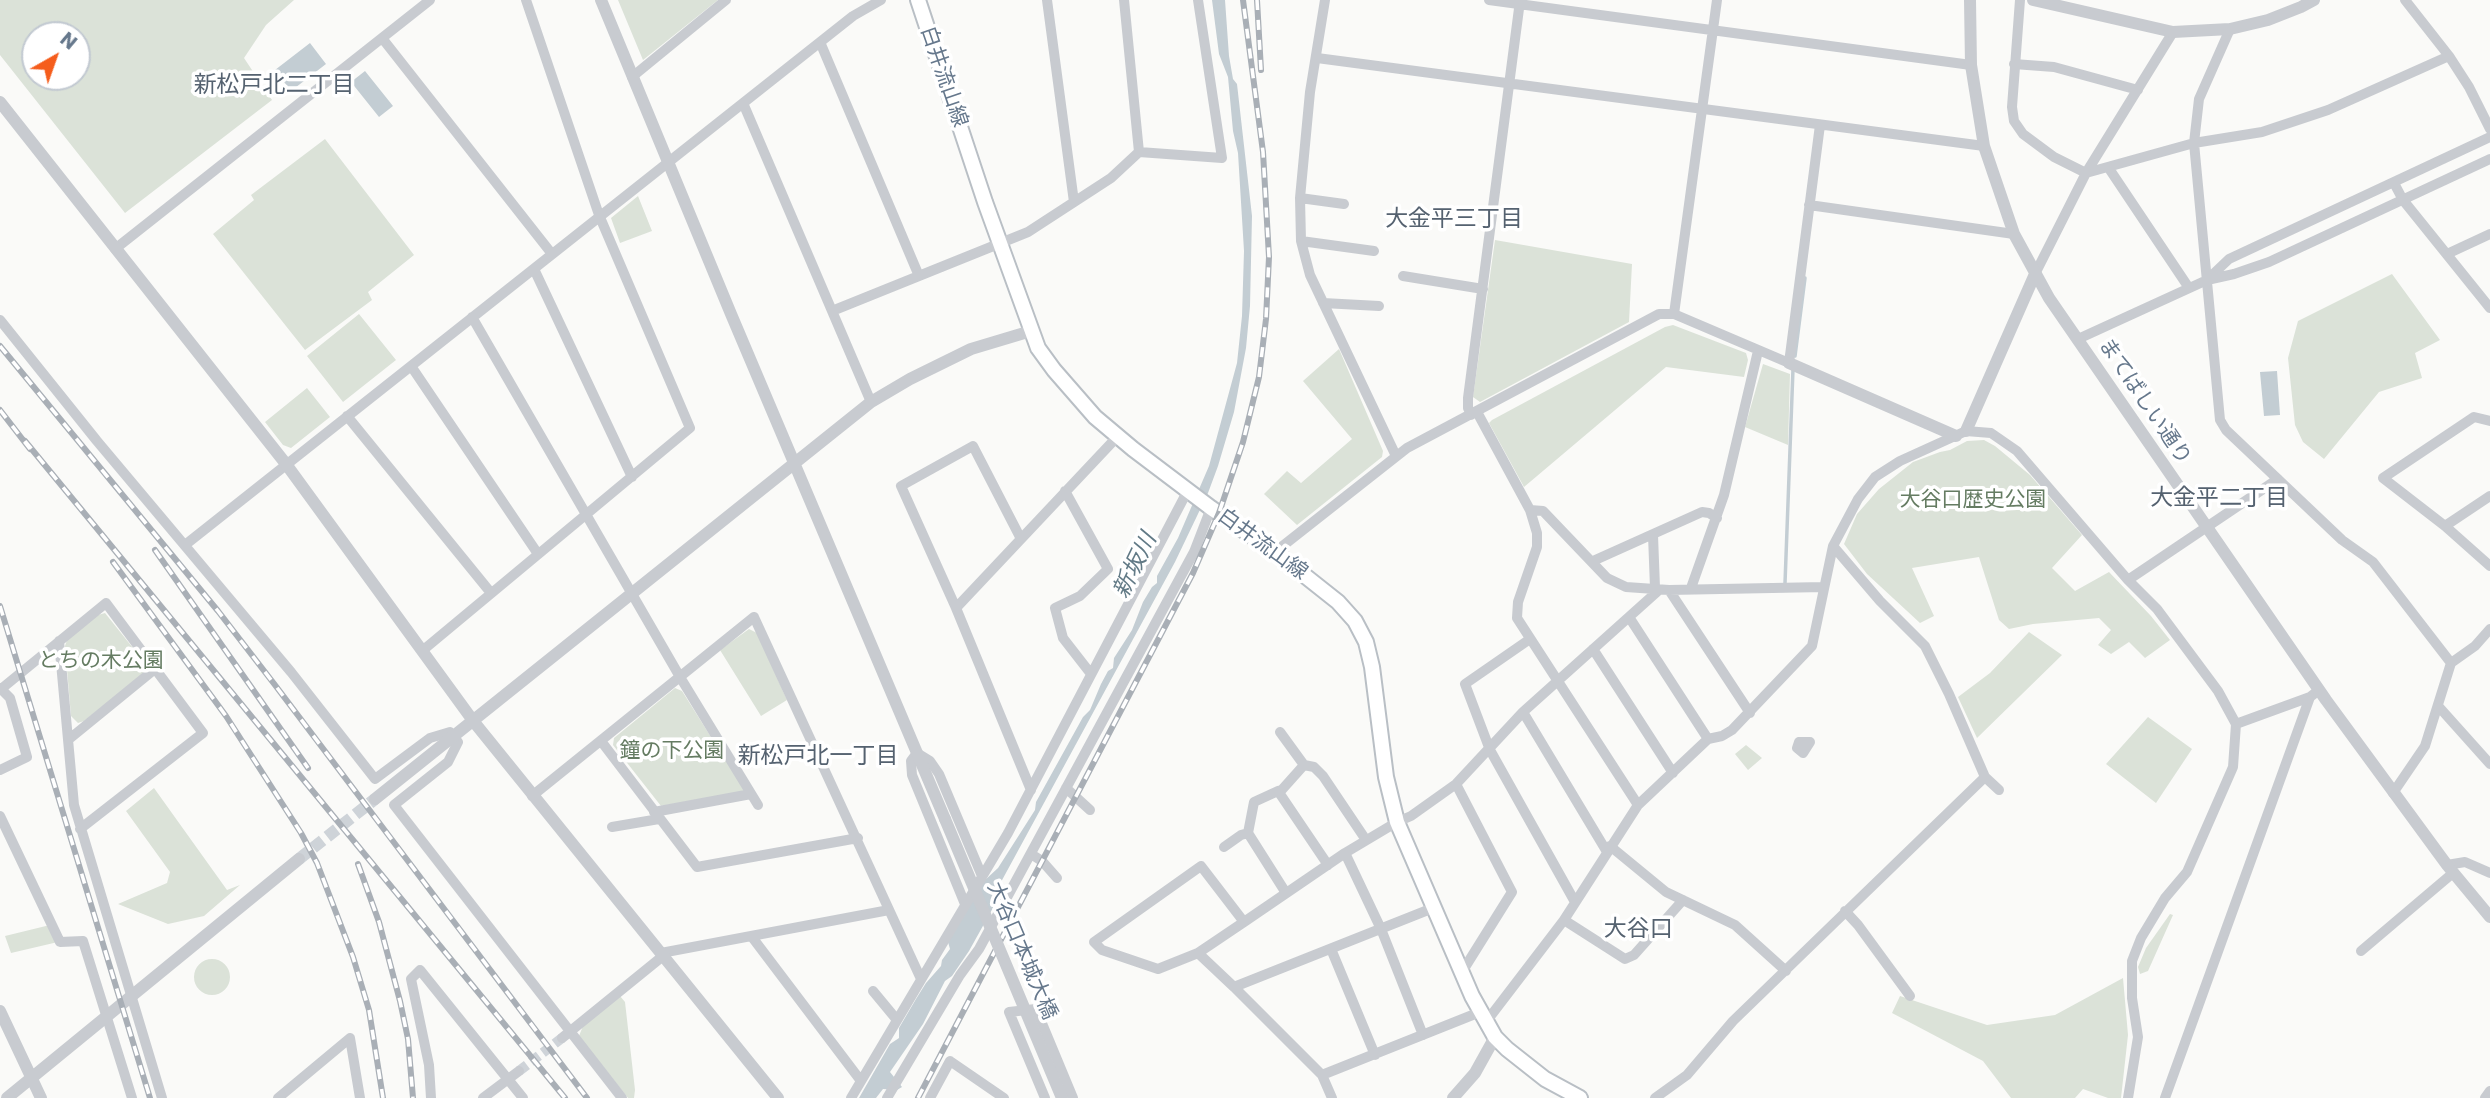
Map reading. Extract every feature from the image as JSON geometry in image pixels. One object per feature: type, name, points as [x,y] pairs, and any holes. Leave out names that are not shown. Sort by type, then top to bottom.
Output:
[{"type":"main road","name":"白井流山線","points":[[918,0],[1038,348],[1095,417],[1190,492],[1275,552],[1338,602],[1355,621],[1366,642],[1372,667],[1386,777],[1397,822],[1483,1017],[1495,1037],[1528,1067],[1580,1098]]},
{"type":"street","points":[[116,249],[430,0]]},
{"type":"street","points":[[422,651],[690,428],[599,215],[526,0]]},
{"type":"street","name":"大谷口本城大橋","points":[[601,0],[1062,1098]]},
{"type":"street","points":[[632,77],[726,0]]},
{"type":"street","points":[[185,545],[868,3],[881,0]]},
{"type":"street","points":[[1047,0],[1074,202]]},
{"type":"street","points":[[1124,0],[1139,152]]},
{"type":"street","points":[[832,311],[1028,232],[1111,178],[1139,152],[1222,158],[1198,0]]},
{"type":"street","points":[[1325,0],[1310,92],[1300,198],[1301,241],[1310,275],[1396,456]]},
{"type":"street","points":[[1489,0],[1520,2],[1971,65]]},
{"type":"street","points":[[1674,314],[1717,0]]},
{"type":"street","name":"まてばしい通り","points":[[1970,0],[1971,65],[1975,105],[1984,146],[2014,234],[2035,274],[2207,527],[2314,693],[2490,917]]},
{"type":"street","points":[[2020,0],[2014,64],[2014,121],[2023,134],[2054,157],[2086,173],[2194,143],[2262,132],[2328,110],[2449,56]]},
{"type":"street","points":[[2034,0],[2071,4],[2173,32],[2230,29],[2268,20],[2314,0]]},
{"type":"street","points":[[2405,0],[2449,56],[2469,87],[2490,129]]},
{"type":"street","points":[[1520,2],[1468,408],[1474,413],[1530,510],[1537,533],[1537,547],[1518,602],[1517,618],[1638,806]]},
{"type":"street","points":[[2230,29],[2199,99],[2194,143],[2220,420],[2226,430],[2342,540],[2373,562],[2451,663]]},
{"type":"street","points":[[1322,1075],[1423,1034],[1483,1017],[1564,920],[1638,806],[1708,739],[1722,736],[1732,730],[1812,646],[1833,546],[1858,499],[1874,477],[1892,465],[1961,433],[2035,274],[2086,173],[2173,32]]},
{"type":"street","points":[[382,38],[552,254]]},
{"type":"street","points":[[820,42],[919,276]]},
{"type":"street","points":[[1317,58],[1984,146]]},
{"type":"street","points":[[2014,64],[2054,67],[2138,90]]},
{"type":"street","points":[[0,102],[286,464],[474,722],[778,1098]]},
{"type":"street","points":[[743,103],[871,402]]},
{"type":"street","points":[[1789,363],[1820,125]]},
{"type":"street","points":[[2207,280],[2229,259],[2490,137]]},
{"type":"street","points":[[2078,339],[2207,280],[2269,262],[2490,159]]},
{"type":"street","points":[[2108,167],[2189,288]]},
{"type":"street","points":[[2394,183],[2403,201],[2490,309]]},
{"type":"street","points":[[1300,198],[1344,204]]},
{"type":"street","points":[[1809,205],[2014,234]]},
{"type":"street","points":[[2446,254],[2490,234]]},
{"type":"street","points":[[1301,241],[1374,251]]},
{"type":"street","points":[[534,268],[632,477]]},
{"type":"street","points":[[1404,276],[1483,289]]},
{"type":"street","points":[[1323,303],[1379,306]]},
{"type":"street","points":[[1275,552],[1396,456],[1659,314],[1674,314],[1961,433],[1992,433],[2017,451],[2127,580],[2162,615],[2218,691],[2236,723],[2233,767],[2187,872],[2165,898],[2141,938],[2132,961],[2132,998],[2138,1037],[2129,1098]]},
{"type":"street","points":[[472,317],[680,677],[758,805]]},
{"type":"street","points":[[0,320],[97,441],[291,672],[375,779],[430,738],[450,732],[458,742],[448,762],[394,805],[566,1034],[622,1098]]},
{"type":"street","points":[[375,799],[871,402],[909,379],[959,355],[1031,331]]},
{"type":"street","points":[[1691,588],[1717,518],[1758,351]]},
{"type":"street","points":[[411,366],[538,554]]},
{"type":"street","points":[[347,416],[491,593]]},
{"type":"street","points":[[2490,421],[2474,417],[2382,478],[2490,566]]},
{"type":"street","points":[[956,608],[1118,436]]},
{"type":"street","points":[[1021,539],[973,446],[901,486],[956,608],[1031,790]]},
{"type":"street","points":[[2127,580],[2278,479]]},
{"type":"street","points":[[1065,491],[1108,569],[1080,596],[1055,608],[1063,638],[1091,674]]},
{"type":"street","points":[[850,1098],[1031,790],[1190,492]]},
{"type":"street","points":[[2445,527],[2490,496]]},
{"type":"street","points":[[888,1097],[960,975],[979,949],[1031,854],[1194,552],[1210,507]]},
{"type":"street","points":[[1530,510],[1543,511],[1607,578],[1626,587],[1824,587]]},
{"type":"street","points":[[1593,561],[1702,512],[1717,518]]},
{"type":"street","points":[[1653,535],[1661,589],[1750,713]]},
{"type":"street","points":[[1833,546],[1880,601],[1925,646],[1984,777],[2000,790]]},
{"type":"street","points":[[1244,922],[1200,866],[1094,942],[1101,950],[1158,969],[1198,953],[1244,922],[1286,893],[1328,865],[1345,853],[1411,816],[1455,784],[1490,750],[1523,712],[1661,589]]},
{"type":"street","points":[[0,770],[27,757],[10,698],[0,689],[106,603],[203,733],[80,829]]},
{"type":"street","points":[[1629,617],[1708,739]]},
{"type":"street","points":[[532,796],[754,618],[921,979]]},
{"type":"street","points":[[2393,793],[2425,746],[2451,663],[2475,646],[2490,629]]},
{"type":"street","points":[[1530,639],[1465,684],[1490,750],[1575,902]]},
{"type":"street","points":[[59,641],[74,805],[162,1098]]},
{"type":"street","points":[[1593,649],[1673,773]]},
{"type":"street","points":[[68,740],[155,669]]},
{"type":"street","points":[[2236,723],[2314,693]]},
{"type":"street","points":[[2165,1098],[2314,693]]},
{"type":"street","points":[[2438,707],[2490,764]]},
{"type":"street","points":[[1523,712],[1609,849],[1666,892],[1735,925],[1786,971]]},
{"type":"street","points":[[1280,732],[1304,765],[1314,767],[1323,775],[1366,840]]},
{"type":"street","points":[[601,741],[697,867],[858,838]]},
{"type":"street","points":[[965,904],[912,775],[911,761],[918,753],[930,761],[939,774],[982,876]]},
{"type":"street","points":[[1279,793],[1304,765]]},
{"type":"street","points":[[1655,1098],[1686,1075],[1733,1021],[1984,777]]},
{"type":"street","points":[[1455,784],[1512,892],[1462,972]]},
{"type":"street","points":[[1066,788],[1090,810]]},
{"type":"street","points":[[1279,793],[1278,791],[1254,802],[1248,834],[1286,893]]},
{"type":"street","points":[[1279,793],[1328,865]]},
{"type":"street","points":[[612,827],[751,794]]},
{"type":"street","points":[[0,816],[60,942],[83,941],[132,1098]]},
{"type":"street","points":[[1224,847],[1241,835],[1248,834]]},
{"type":"street","points":[[1345,853],[1381,929],[1423,1034]]},
{"type":"street","points":[[1031,854],[1042,861],[1057,878]]},
{"type":"street","points":[[6,1098],[299,859]]},
{"type":"street","points":[[2361,951],[2450,869],[2465,862],[2490,873]]},
{"type":"street","points":[[1564,920],[1625,959],[1634,955],[1683,900]]},
{"type":"street","points":[[1234,987],[1433,908]]},
{"type":"street","points":[[566,1034],[662,954],[889,910]]},
{"type":"street","points":[[1845,911],[1910,996]]},
{"type":"street","points":[[752,937],[860,1081]]},
{"type":"street","points":[[1331,949],[1375,1055]]},
{"type":"street","points":[[1198,953],[1322,1075],[1332,1098]]},
{"type":"street","points":[[431,1098],[429,1065],[411,979],[420,970],[523,1098]]},
{"type":"street","points":[[873,991],[897,1020]]},
{"type":"street","points":[[1045,1098],[1009,1012],[1036,1009],[1073,1098]]},
{"type":"street","points":[[0,1011],[41,1098]]},
{"type":"street","points":[[1453,1098],[1475,1073],[1495,1037]]},
{"type":"street","points":[[278,1098],[350,1038],[360,1098]]},
{"type":"street","points":[[930,1098],[950,1061],[1004,1098]]},
{"type":"street","points":[[483,1098],[519,1071]]},
{"type":"street","points":[[2485,1098],[2490,1091]]},
{"type":"green space","points":[[0,0],[294,0],[266,25],[244,58],[272,100],[125,213],[28,91],[91,91],[91,21],[21,21],[21,82],[0,55]]},
{"type":"green space","points":[[618,0],[718,0],[643,60]]},
{"type":"green space","points":[[325,139],[414,255],[368,292],[372,300],[305,350],[213,234],[254,200],[251,195]]},
{"type":"green space","points":[[638,196],[652,231],[620,243],[611,218]]},
{"type":"green space","points":[[1495,240],[1632,264],[1629,322],[1480,402],[1473,397]]},
{"type":"green space","points":[[2392,274],[2440,340],[2415,353],[2422,378],[2379,392],[2324,459],[2303,442],[2295,425],[2288,358],[2298,321]]},
{"type":"green space","points":[[359,314],[396,360],[343,402],[307,356]]},
{"type":"green space","points":[[1673,325],[1746,353],[1748,360],[1744,377],[1666,367],[1524,487],[1489,423]]},
{"type":"green space","points":[[1339,349],[1383,451],[1382,457],[1297,525],[1264,494],[1287,471],[1301,483],[1352,439],[1303,381]]},
{"type":"green space","points":[[1763,364],[1790,374],[1788,445],[1745,427]]},
{"type":"green space","points":[[307,388],[330,417],[291,448],[283,445],[265,422]]},
{"type":"green space","name":"大谷口歴史公園","points":[[1984,440],[2030,475],[2082,535],[2052,568],[2075,591],[2109,572],[2170,640],[2145,658],[2129,642],[2111,654],[2098,645],[2111,630],[2099,618],[2009,629],[1999,620],[1979,557],[1912,568],[1934,616],[1920,623],[1867,574],[1844,544],[1857,514],[1879,489],[1913,462],[1950,450],[1967,441]]},
{"type":"green space","name":"とちの木公園","points":[[105,613],[145,663],[146,668],[143,674],[78,723],[71,716],[65,646],[67,640],[98,615]]},
{"type":"green space","points":[[749,629],[757,633],[787,700],[761,716],[720,650]]},
{"type":"green space","points":[[2029,632],[2062,655],[1977,738],[1958,697],[1990,673]]},
{"type":"green space","name":"鐘の下公園","points":[[675,688],[682,691],[745,791],[661,806],[613,745],[614,738]]},
{"type":"green space","points":[[2148,717],[2192,749],[2156,803],[2106,764]]},
{"type":"green space","points":[[1746,745],[1762,758],[1748,770],[1735,754]]},
{"type":"green space","points":[[154,788],[227,890],[240,885],[204,916],[168,924],[118,904],[167,883],[170,872],[126,811]]},
{"type":"green space","points":[[2170,914],[2173,915],[2148,971],[2140,974],[2138,967],[2146,948]]},
{"type":"green space","points":[[50,925],[58,942],[11,953],[5,936]]},
{"type":"green space","points":[[212,959],[225,964],[230,977],[225,990],[212,995],[199,990],[194,977],[199,964]]},
{"type":"green space","points":[[2123,978],[2128,1035],[2121,1098],[2108,1098],[2083,1089],[2075,1098],[2011,1098],[1983,1061],[1892,1013],[1900,996],[1987,1025],[2055,1015]]},
{"type":"green space","points":[[620,996],[625,1002],[634,1098],[628,1098],[579,1036],[583,1026]]},
{"type":"shaded area","points":[[1212,0],[1225,0],[1229,56],[1233,79],[1237,84],[1252,216],[1246,348],[1234,412],[1218,466],[1175,562],[1001,882],[994,906],[969,951],[952,976],[945,981],[923,1024],[890,1072],[902,1087],[897,1090],[883,1089],[876,1098],[859,1098],[890,1044],[899,1038],[899,1028],[916,999],[941,966],[950,949],[948,942],[984,881],[998,868],[1035,810],[1036,802],[1083,717],[1090,710],[1108,671],[1113,668],[1114,658],[1132,630],[1143,602],[1157,583],[1157,576],[1178,538],[1209,466],[1237,363],[1244,251],[1238,153],[1228,77],[1219,54]]},
{"type":"shaded area","points":[[310,43],[326,64],[291,91],[275,70]]},
{"type":"shaded area","points":[[365,71],[393,106],[379,117],[351,82]]},
{"type":"shaded area","points":[[2277,371],[2280,415],[2264,416],[2260,372]]},
{"type":"waterway","points":[[1795,356],[1805,278]]},
{"type":"waterway","points":[[1785,583],[1793,369]]},
{"type":"tunnel","points":[[299,859],[375,799]]},
{"type":"tunnel","points":[[519,1071],[562,1038]]},
{"type":"railway","points":[[918,1098],[1193,573],[1219,513],[1243,442],[1259,377],[1266,319],[1269,257],[1263,152],[1243,0]]},
{"type":"railway","points":[[1257,0],[1261,70]]},
{"type":"railway","points":[[0,346],[218,611],[587,1098]]},
{"type":"railway","points":[[0,410],[30,449]]},
{"type":"railway","points":[[25,441],[565,1098]]},
{"type":"railway","points":[[155,550],[308,768]]},
{"type":"railway","points":[[113,562],[226,716],[301,833],[317,863],[353,957],[369,1010],[383,1098]]},
{"type":"railway","points":[[0,606],[150,1098]]},
{"type":"railway","points":[[358,864],[379,922],[400,1001],[408,1039],[413,1098]]},
{"type":"district","name":"新松戸北二丁目","points":[[274,86]]},
{"type":"district","name":"大金平三丁目","points":[[1454,220]]},
{"type":"district","name":"大金平二丁目","points":[[2219,499]]},
{"type":"district","name":"新松戸北一丁目","points":[[818,757]]},
{"type":"district","name":"大谷口","points":[[1638,930]]},
{"type":"water label","name":"新坂川","points":[[1136,566]]}]
